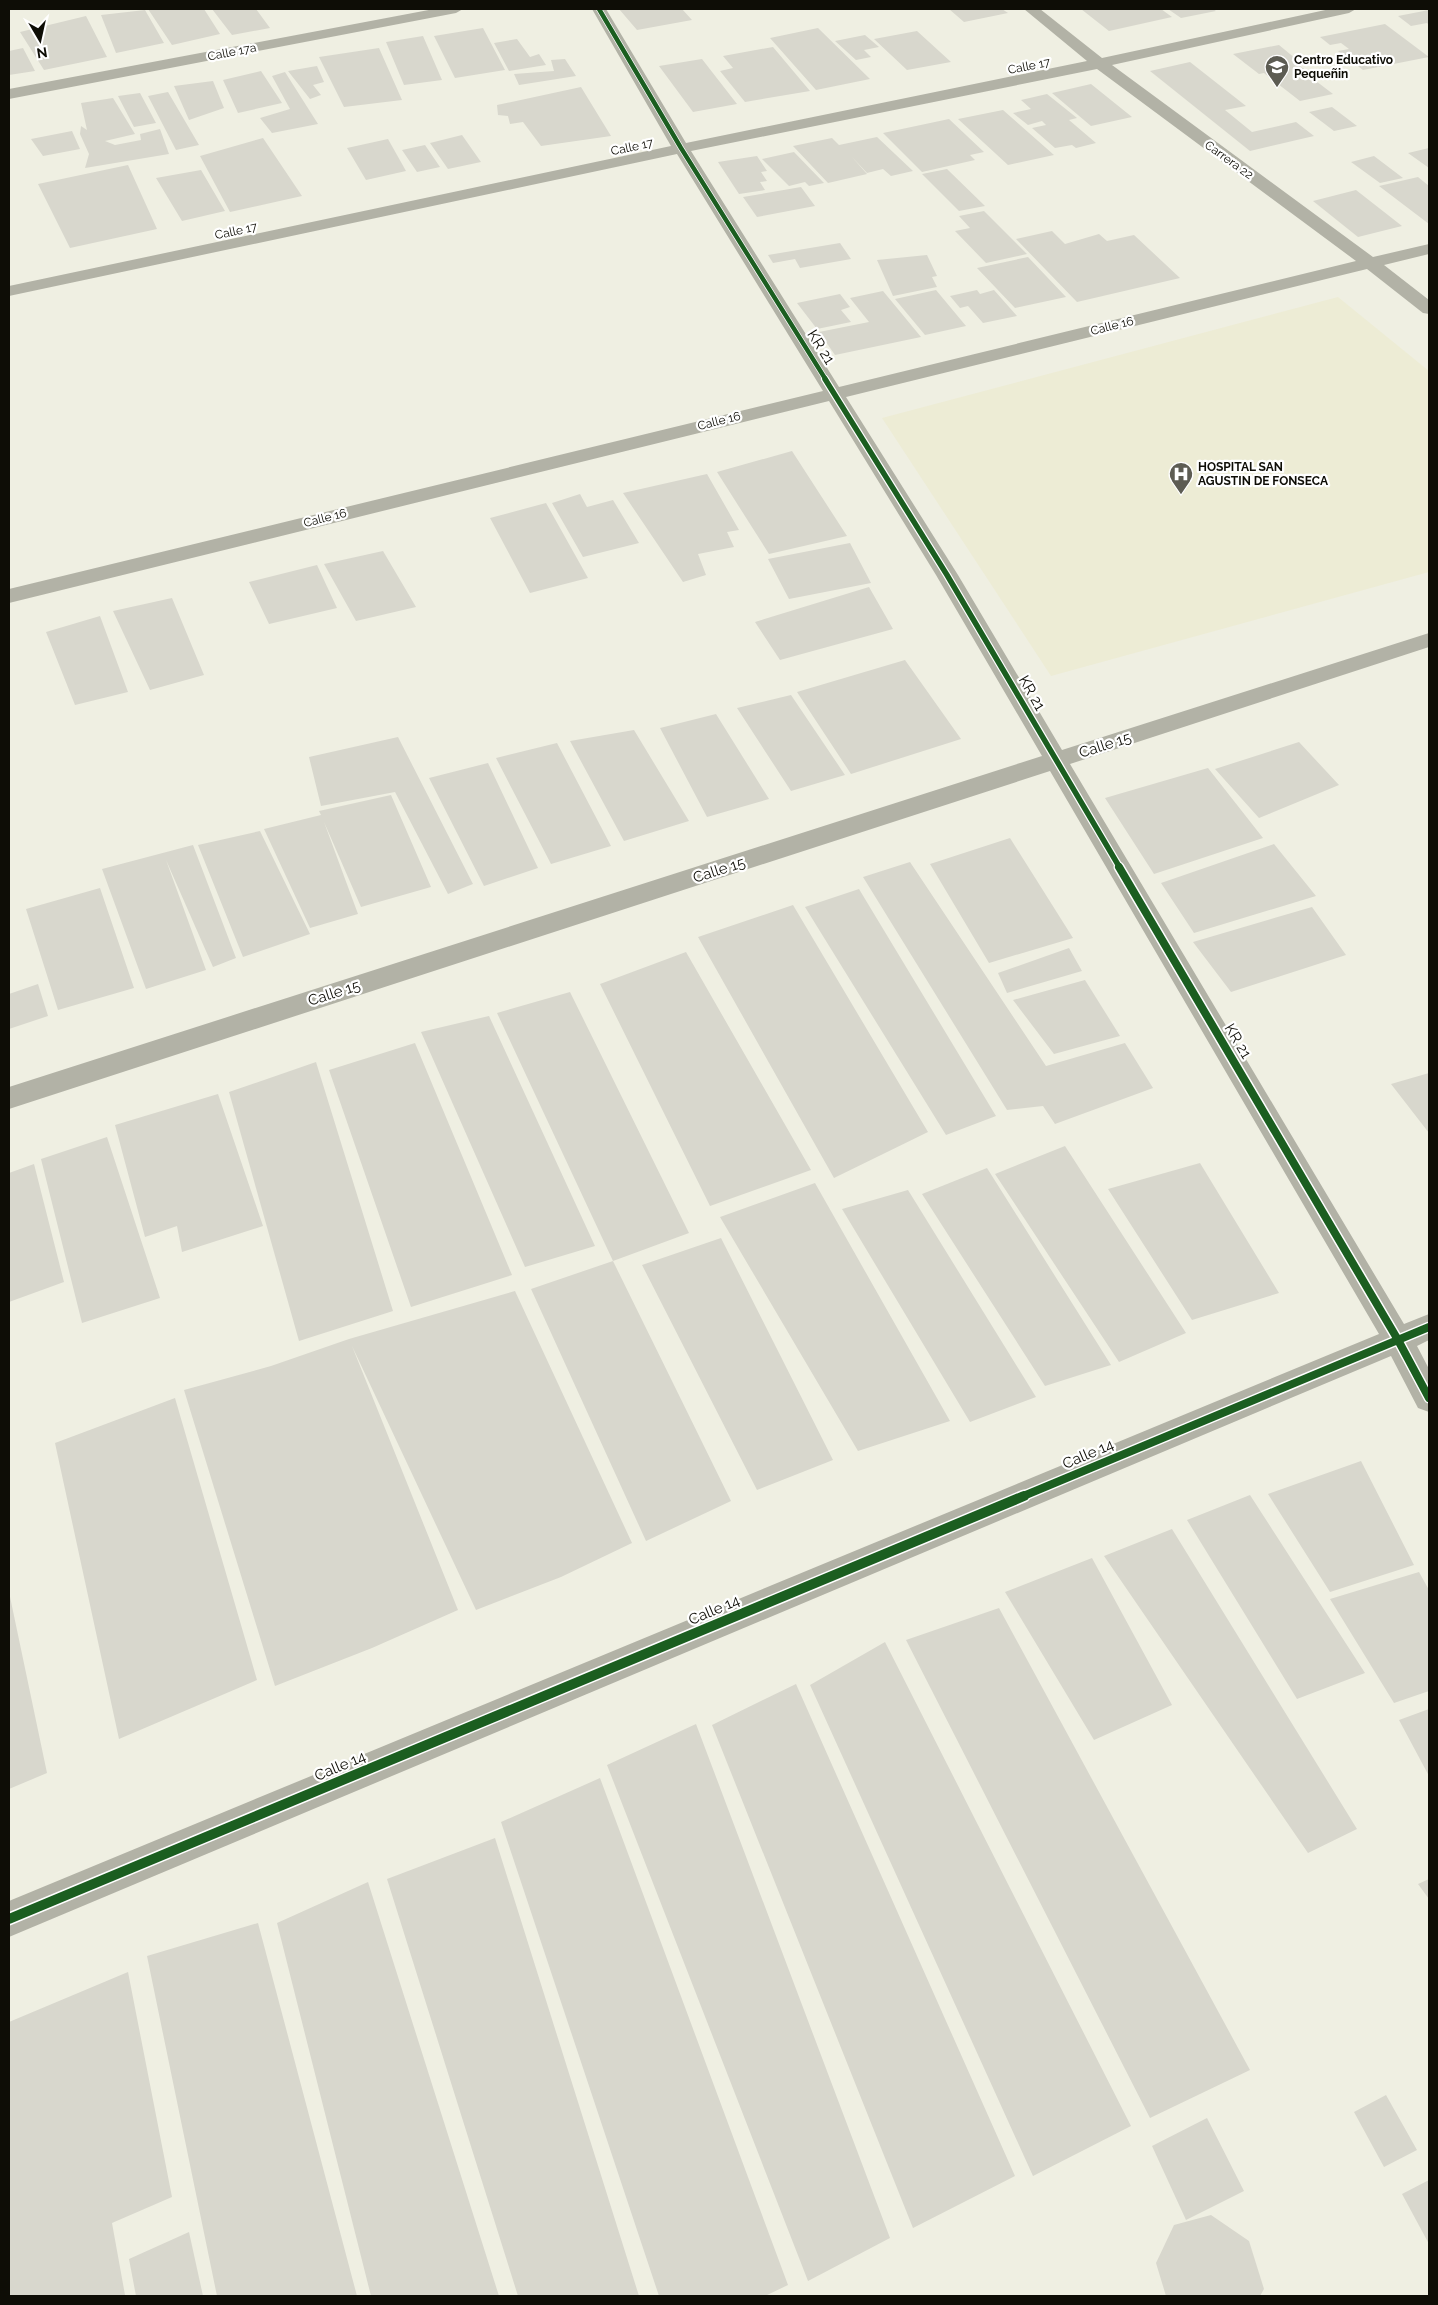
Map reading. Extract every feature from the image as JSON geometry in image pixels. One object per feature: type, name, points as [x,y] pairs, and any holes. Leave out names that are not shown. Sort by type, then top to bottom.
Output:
[{"type":"street","name":"Calle 17a","points":[[9,94],[456,9]]},
{"type":"street","name":"KR 21","points":[[599,9],[681,148],[947,574],[1398,1340],[1429,1398]]},
{"type":"street","name":"Carrera 22","points":[[1031,9],[1098,64],[1372,263],[1429,309]]},
{"type":"street","name":"Calle 17","points":[[9,291],[681,148],[1098,64],[1349,9]]},
{"type":"street","name":"Calle 16","points":[[9,596],[833,393],[1429,249]]},
{"type":"street","name":"Calle 15","points":[[9,1098],[1429,640]]},
{"type":"street","name":"Calle 14","points":[[9,1919],[1429,1327]]},
{"type":"shaded area","name":"HOSPITAL SAN AGUSTIN DE FONSECA","points":[[1338,297],[1429,371],[1429,572],[1051,676],[882,418]]},
{"type":"building","points":[[148,9],[204,9],[220,34],[172,45]]},
{"type":"building","points":[[212,9],[256,9],[270,28],[232,35]]},
{"type":"building","points":[[619,9],[682,9],[692,20],[637,30]]},
{"type":"building","points":[[949,9],[1002,9],[1008,13],[964,22]]},
{"type":"building","points":[[1081,9],[1161,9],[1172,17],[1109,31]]},
{"type":"building","points":[[1168,9],[1213,9],[1216,11],[1181,18]]},
{"type":"building","points":[[145,10],[164,43],[116,53],[101,15]]},
{"type":"building","points":[[1429,10],[1429,25],[1427,23],[1411,26],[1398,16]]},
{"type":"building","points":[[86,16],[107,57],[44,70],[20,32]]},
{"type":"building","points":[[1385,24],[1429,57],[1363,70],[1338,51],[1349,49],[1341,43],[1330,45],[1320,37]]},
{"type":"building","points":[[483,28],[505,70],[455,78],[434,36]]},
{"type":"building","points":[[818,28],[870,79],[816,90],[770,38]]},
{"type":"building","points":[[917,31],[951,62],[907,70],[874,39]]},
{"type":"building","points":[[865,35],[879,47],[864,50],[871,57],[856,60],[835,41]]},
{"type":"building","points":[[423,36],[442,80],[404,85],[386,42]]},
{"type":"building","points":[[517,39],[530,57],[539,54],[546,65],[509,71],[494,43]]},
{"type":"building","points":[[1279,45],[1296,59],[1291,60],[1316,77],[1312,78],[1333,94],[1300,101],[1264,73],[1259,74],[1233,54]]},
{"type":"building","points":[[773,47],[810,91],[745,102],[720,71],[733,68],[723,56]]},
{"type":"building","points":[[23,48],[35,71],[9,75],[9,51]]},
{"type":"building","points":[[379,48],[402,100],[344,107],[319,57]]},
{"type":"building","points":[[565,59],[576,76],[519,85],[514,74],[554,71],[551,60]]},
{"type":"building","points":[[702,59],[737,104],[693,112],[659,66]]},
{"type":"building","points":[[1190,62],[1246,106],[1225,110],[1252,132],[1296,122],[1314,136],[1250,151],[1150,71]]},
{"type":"building","points":[[317,66],[324,82],[313,85],[321,95],[310,99],[288,71]]},
{"type":"building","points":[[261,71],[282,103],[238,113],[223,80]]},
{"type":"building","points":[[285,72],[318,124],[272,133],[260,118],[290,109],[272,76]]},
{"type":"building","points":[[213,81],[224,108],[189,120],[174,86]]},
{"type":"building","points":[[1091,84],[1132,117],[1091,126],[1052,93]]},
{"type":"building","points":[[581,87],[611,136],[541,146],[523,122],[510,124],[508,116],[498,115],[497,105]]},
{"type":"building","points":[[168,92],[199,145],[176,150],[148,96]]},
{"type":"building","points":[[140,93],[156,123],[134,127],[118,96]]},
{"type":"building","points":[[1047,94],[1077,118],[1069,120],[1096,143],[1076,148],[1072,145],[1055,148],[1032,128],[1046,125],[1042,121],[1028,125],[1013,113],[1031,109],[1021,100]]},
{"type":"building","points":[[113,98],[135,134],[105,141],[115,145],[141,140],[140,134],[160,129],[169,154],[85,168],[89,154],[80,134],[81,126],[87,130],[81,103]]},
{"type":"building","points":[[1332,107],[1357,126],[1334,131],[1309,112]]},
{"type":"building","points":[[1003,110],[1054,155],[1008,165],[958,119]]},
{"type":"building","points":[[949,119],[984,152],[970,155],[975,160],[922,172],[883,133]]},
{"type":"building","points":[[72,131],[80,149],[43,156],[31,139]]},
{"type":"building","points":[[462,135],[481,162],[448,169],[430,143]]},
{"type":"building","points":[[877,137],[913,171],[891,176],[883,169],[867,173],[852,157],[867,174],[828,183],[793,146],[832,138],[839,145]]},
{"type":"building","points":[[263,138],[302,196],[230,212],[200,156]]},
{"type":"building","points":[[388,139],[406,171],[366,180],[347,148]]},
{"type":"building","points":[[425,145],[440,167],[417,172],[402,150]]},
{"type":"building","points":[[1429,148],[1429,168],[1408,153]]},
{"type":"building","points":[[794,152],[824,183],[809,186],[805,182],[789,186],[762,159]]},
{"type":"building","points":[[757,156],[767,171],[761,172],[767,181],[760,182],[765,190],[739,194],[718,162]]},
{"type":"building","points":[[1374,156],[1403,178],[1380,183],[1351,162]]},
{"type":"building","points":[[128,165],[157,229],[70,248],[38,184]]},
{"type":"building","points":[[947,169],[985,206],[959,211],[922,174]]},
{"type":"building","points":[[201,170],[225,211],[182,221],[156,178]]},
{"type":"building","points":[[1418,177],[1429,186],[1429,224],[1379,186]]},
{"type":"building","points":[[801,187],[815,206],[757,217],[743,197]]},
{"type":"building","points":[[1356,190],[1402,226],[1358,237],[1313,201]]},
{"type":"building","points":[[984,211],[1027,254],[986,263],[955,231],[970,228],[959,216]]},
{"type":"building","points":[[1052,231],[1065,244],[1099,234],[1107,241],[1134,235],[1180,278],[1077,302],[1016,239]]},
{"type":"building","points":[[840,243],[851,259],[800,268],[795,259],[773,263],[768,255]]},
{"type":"building","points":[[927,255],[937,276],[932,277],[937,287],[893,296],[877,260]]},
{"type":"building","points":[[1028,257],[1066,297],[1015,308],[977,268]]},
{"type":"building","points":[[936,290],[966,326],[925,335],[895,299]]},
{"type":"building","points":[[977,290],[980,294],[994,290],[1017,316],[983,323],[968,306],[960,308],[950,296]]},
{"type":"building","points":[[883,291],[921,337],[835,355],[819,332],[869,322],[850,298]]},
{"type":"building","points":[[840,294],[850,307],[841,310],[851,322],[817,329],[797,303]]},
{"type":"building","points":[[792,451],[847,536],[769,554],[717,472]]},
{"type":"building","points":[[707,474],[739,530],[727,532],[734,547],[698,554],[706,575],[683,582],[623,493]]},
{"type":"building","points":[[580,494],[587,507],[613,500],[639,543],[583,557],[552,503]]},
{"type":"building","points":[[546,503],[588,578],[530,593],[490,518]]},
{"type":"building","points":[[850,543],[871,583],[789,599],[768,559]]},
{"type":"building","points":[[383,551],[416,607],[356,621],[324,564]]},
{"type":"building","points":[[317,565],[337,608],[269,624],[249,582]]},
{"type":"building","points":[[869,587],[893,629],[780,660],[755,622]]},
{"type":"building","points":[[172,598],[204,675],[150,690],[113,611]]},
{"type":"building","points":[[100,616],[128,692],[75,705],[46,632]]},
{"type":"building","points":[[905,660],[961,739],[851,774],[797,692]]},
{"type":"building","points":[[791,695],[845,775],[791,791],[737,708]]},
{"type":"building","points":[[716,714],[769,799],[707,817],[660,728]]},
{"type":"building","points":[[634,730],[689,821],[624,841],[570,741]]},
{"type":"building","points":[[398,737],[473,884],[448,894],[395,792],[321,806],[309,757]]},
{"type":"building","points":[[1299,742],[1339,785],[1259,818],[1215,769]]},
{"type":"building","points":[[557,743],[611,846],[551,864],[496,758]]},
{"type":"building","points":[[488,763],[538,868],[484,886],[429,778]]},
{"type":"building","points":[[1208,768],[1263,838],[1154,874],[1105,798]]},
{"type":"building","points":[[391,795],[431,887],[361,907],[324,822],[358,914],[310,928],[264,829],[321,815],[319,811]]},
{"type":"building","points":[[260,831],[310,934],[243,957],[198,845]]},
{"type":"building","points":[[1010,838],[1073,938],[989,963],[930,864]]},
{"type":"building","points":[[1274,844],[1316,896],[1194,933],[1161,883]]},
{"type":"building","points":[[193,845],[236,958],[213,967],[166,860],[206,970],[146,989],[102,869]]},
{"type":"building","points":[[910,862],[1046,1066],[1125,1043],[1153,1088],[1055,1124],[1043,1106],[1007,1110],[863,877]]},
{"type":"building","points":[[100,888],[134,988],[58,1010],[26,909]]},
{"type":"building","points":[[859,889],[996,1116],[946,1135],[805,907]]},
{"type":"building","points":[[793,905],[928,1132],[834,1178],[698,937]]},
{"type":"building","points":[[1312,907],[1346,955],[1231,992],[1193,942]]},
{"type":"building","points":[[1069,948],[1082,971],[1007,993],[998,973]]},
{"type":"building","points":[[686,952],[811,1170],[710,1206],[600,984]]},
{"type":"building","points":[[1085,980],[1120,1036],[1054,1054],[1013,1000]]},
{"type":"building","points":[[38,984],[48,1016],[9,1029],[9,994]]},
{"type":"building","points":[[570,992],[689,1233],[613,1261],[497,1013]]},
{"type":"building","points":[[489,1016],[595,1246],[525,1267],[421,1032]]},
{"type":"building","points":[[415,1043],[512,1275],[411,1307],[329,1070]]},
{"type":"building","points":[[316,1062],[393,1311],[299,1341],[229,1092]]},
{"type":"building","points":[[1429,1073],[1429,1133],[1391,1084]]},
{"type":"building","points":[[218,1094],[263,1226],[182,1252],[177,1226],[145,1237],[115,1125]]},
{"type":"building","points":[[107,1137],[160,1298],[82,1323],[41,1159]]},
{"type":"building","points":[[1065,1146],[1186,1333],[1119,1362],[995,1174]]},
{"type":"building","points":[[1200,1163],[1279,1293],[1192,1320],[1108,1189]]},
{"type":"building","points":[[34,1164],[64,1282],[9,1302],[9,1173]]},
{"type":"building","points":[[987,1168],[1111,1365],[1045,1386],[922,1194]]},
{"type":"building","points":[[815,1183],[950,1421],[858,1451],[720,1217]]},
{"type":"building","points":[[908,1190],[1036,1397],[970,1422],[842,1209]]},
{"type":"building","points":[[721,1238],[833,1460],[757,1490],[642,1265]]},
{"type":"building","points":[[613,1261],[731,1501],[646,1541],[531,1289]]},
{"type":"building","points":[[515,1291],[632,1543],[561,1577],[476,1610],[352,1346],[458,1610],[372,1648],[275,1686],[184,1390],[271,1366],[349,1339]]},
{"type":"building","points":[[175,1398],[257,1680],[119,1739],[55,1443]]},
{"type":"building","points":[[1361,1461],[1414,1565],[1330,1592],[1268,1494]]},
{"type":"building","points":[[1250,1495],[1365,1673],[1297,1699],[1187,1520]]},
{"type":"building","points":[[1172,1529],[1357,1829],[1308,1853],[1104,1556]]},
{"type":"building","points":[[1092,1558],[1172,1705],[1094,1740],[1005,1592]]},
{"type":"building","points":[[1419,1572],[1429,1590],[1429,1691],[1394,1703],[1330,1599]]},
{"type":"building","points":[[9,1592],[47,1773],[9,1789]]},
{"type":"building","points":[[999,1608],[1250,2070],[1150,2118],[906,1640]]},
{"type":"building","points":[[885,1642],[1131,2126],[1033,2176],[810,1685]]},
{"type":"building","points":[[796,1684],[1015,2176],[913,2228],[712,1725]]},
{"type":"building","points":[[1429,1709],[1429,1776],[1399,1720]]},
{"type":"building","points":[[696,1724],[890,2238],[808,2281],[607,1765]]},
{"type":"building","points":[[600,1778],[788,2285],[765,2296],[659,2296],[501,1822]]},
{"type":"building","points":[[495,1838],[639,2296],[518,2296],[387,1879]]},
{"type":"building","points":[[1429,1879],[1429,1899],[1418,1884]]},
{"type":"building","points":[[368,1882],[499,2296],[371,2296],[277,1923]]},
{"type":"building","points":[[258,1923],[357,2296],[217,2296],[147,1956]]},
{"type":"building","points":[[128,1972],[172,2197],[112,2223],[125,2295],[9,2296],[9,2022]]},
{"type":"building","points":[[1386,2095],[1417,2150],[1384,2167],[1354,2112]]},
{"type":"building","points":[[1207,2118],[1244,2191],[1186,2220],[1152,2146]]},
{"type":"building","points":[[1429,2180],[1429,2244],[1402,2194]]},
{"type":"building","points":[[1211,2215],[1249,2241],[1264,2289],[1260,2296],[1166,2296],[1156,2263],[1174,2225]]},
{"type":"building","points":[[189,2232],[203,2296],[136,2296],[129,2259]]},
{"type":"cycle path","points":[[599,9],[681,148],[947,575],[1398,1340],[1429,1398]]},
{"type":"cycle path","points":[[9,1919],[1429,1327]]},
{"type":"place","name":"Centro Educativo Pequeñin","points":[[1277,88]]},
{"type":"place","name":"HOSPITAL SAN AGUSTIN DE FONSECA","points":[[1181,495]]}]
